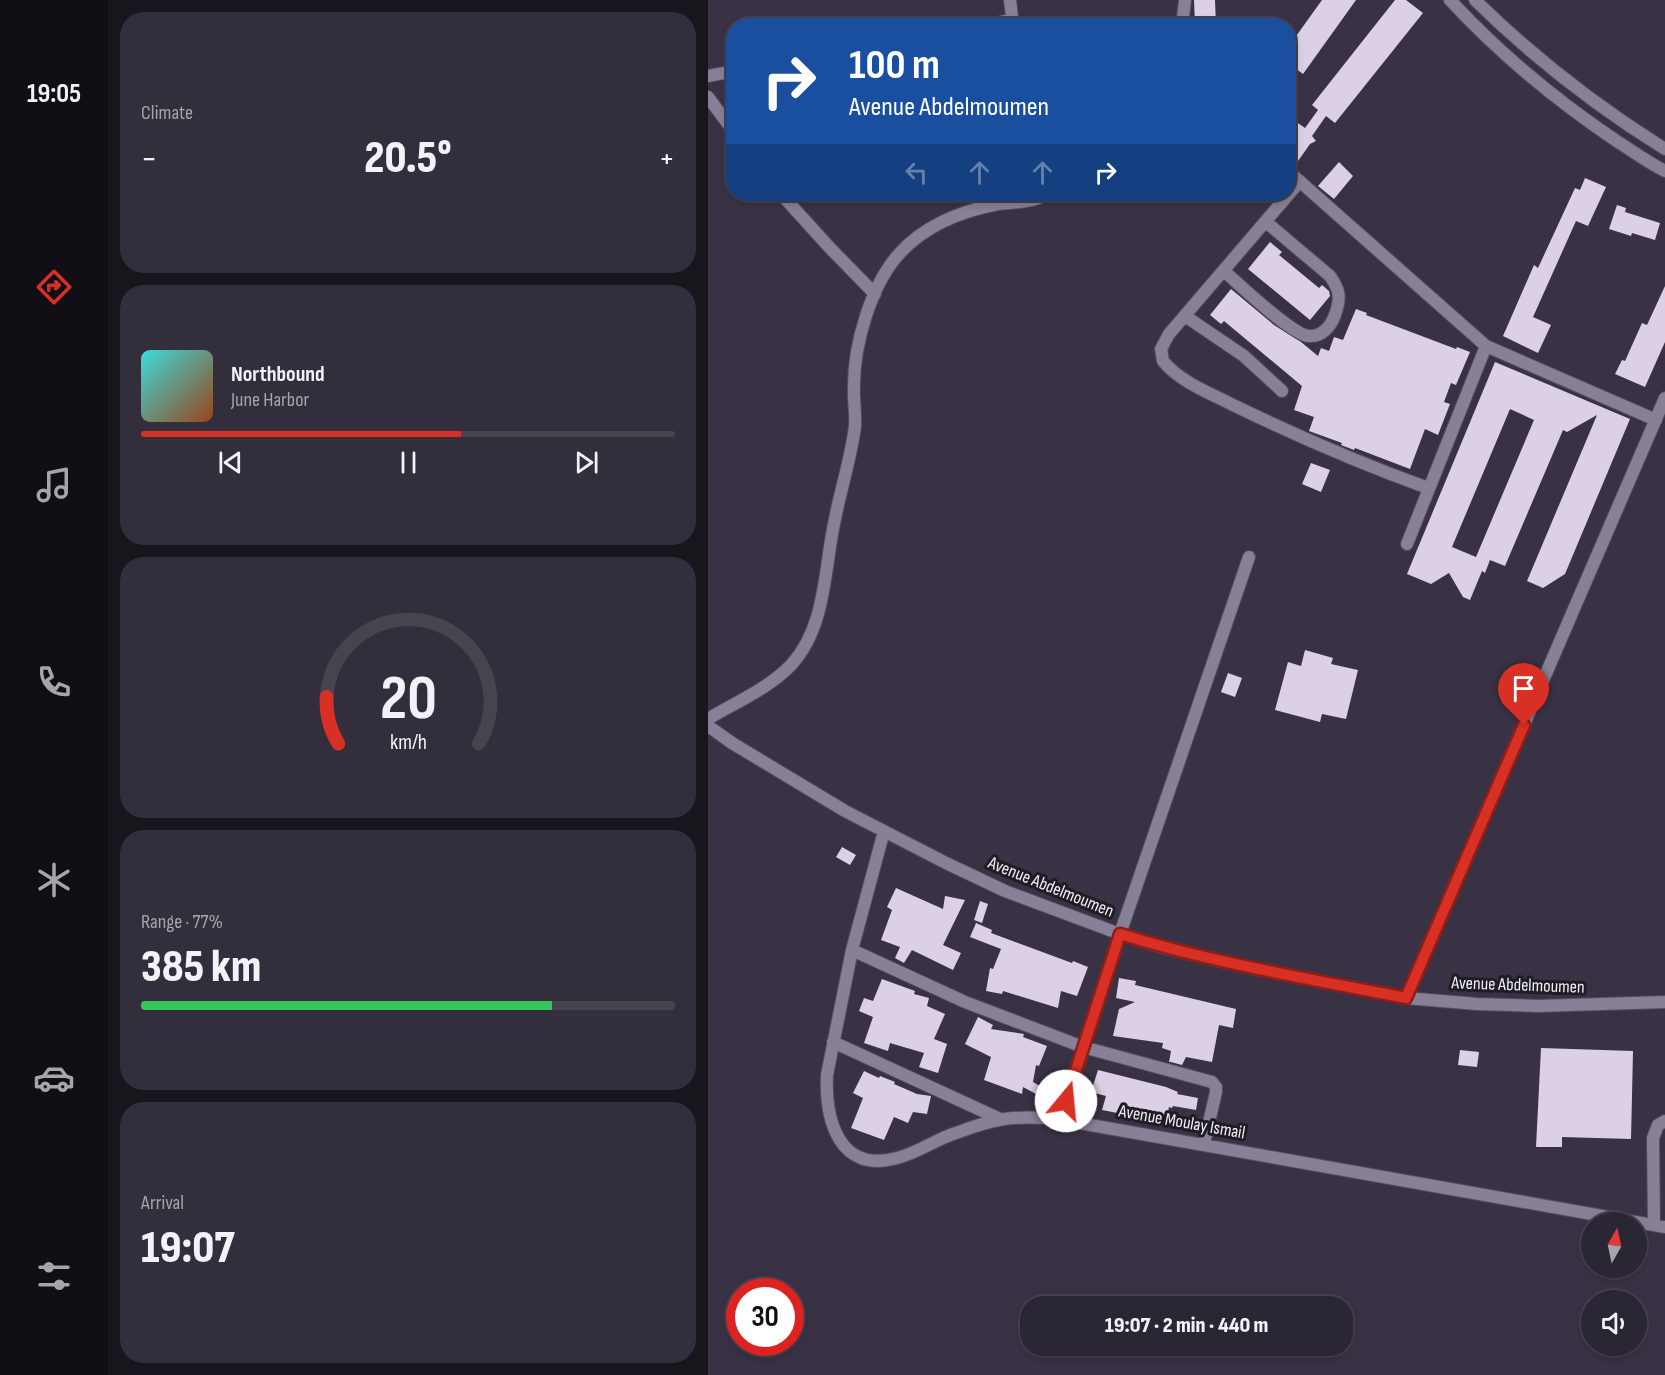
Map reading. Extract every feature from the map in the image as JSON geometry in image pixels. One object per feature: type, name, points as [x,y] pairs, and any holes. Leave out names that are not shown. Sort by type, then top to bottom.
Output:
[{"type":"street","points":[[1010,0],[1012,18]]},
{"type":"street","points":[[1183,18],[1185,0]]},
{"type":"street","points":[[1450,0],[1507,57],[1548,92],[1600,130],[1665,171]]},
{"type":"street","points":[[1475,0],[1531,53],[1623,123],[1665,150]]},
{"type":"street","points":[[708,76],[726,73]]},
{"type":"street","points":[[708,97],[726,121]]},
{"type":"street","points":[[1296,178],[1486,346],[1656,420]]},
{"type":"street","points":[[1296,186],[1300,181]]},
{"type":"street","points":[[787,201],[875,294]]},
{"type":"street","points":[[708,719],[773,681],[791,666],[811,635],[820,603],[833,526],[855,424],[855,361],[863,326],[875,294],[895,259],[912,242],[930,229],[969,212],[1021,201]]},
{"type":"street","points":[[1283,201],[1169,334],[1161,352],[1167,366],[1186,379],[1292,433],[1344,456],[1428,488]]},
{"type":"street","points":[[1224,272],[1304,335],[1314,336],[1324,332],[1334,319],[1339,303],[1340,294],[1337,286],[1330,276],[1266,222]]},
{"type":"street","points":[[1185,316],[1244,356],[1282,391]]},
{"type":"street","points":[[1407,544],[1486,346]]},
{"type":"street","points":[[1406,998],[1665,398]]},
{"type":"street","points":[[1061,1119],[1120,934],[1249,557]]},
{"type":"street","name":"Avenue Abdelmoumen","points":[[708,726],[790,779],[845,811],[1005,891],[1120,934],[1165,948],[1232,964],[1406,998],[1518,1005],[1665,1002]]},
{"type":"street","name":"Avenue Moulay Ismail","points":[[884,831],[852,950],[827,1075],[828,1110],[831,1123],[847,1150],[861,1158],[878,1161],[897,1159],[948,1135],[1000,1119],[1061,1119],[1660,1226]]},
{"type":"street","points":[[852,950],[965,1002],[1083,1047],[1214,1084],[1216,1092],[1204,1144]]},
{"type":"street","points":[[833,1042],[1000,1119]]},
{"type":"street","points":[[1660,1226],[1653,1138],[1658,1125],[1665,1121]]},
{"type":"building","points":[[1194,0],[1215,0],[1216,18],[1195,18]]},
{"type":"building","points":[[1322,0],[1356,0],[1303,74],[1296,69],[1296,36]]},
{"type":"building","points":[[1395,0],[1406,0],[1423,13],[1335,123],[1326,116],[1312,136],[1316,141],[1310,144],[1298,161],[1296,160],[1296,122],[1305,128],[1318,110],[1312,105]]},
{"type":"building","points":[[1339,162],[1353,176],[1334,199],[1318,186]]},
{"type":"building","points":[[1585,178],[1606,187],[1588,226],[1576,221],[1533,317],[1551,325],[1538,353],[1503,336],[1534,265],[1538,268],[1575,188],[1580,190]]},
{"type":"building","points":[[1617,205],[1626,208],[1625,212],[1660,223],[1655,240],[1609,229]]},
{"type":"building","points":[[1270,242],[1282,252],[1279,255],[1319,288],[1322,285],[1329,291],[1330,296],[1310,320],[1248,269]]},
{"type":"building","points":[[1665,286],[1665,342],[1645,387],[1615,374],[1622,360],[1625,361],[1642,323],[1647,325]]},
{"type":"building","points":[[1231,289],[1274,325],[1318,356],[1321,348],[1329,351],[1334,337],[1343,340],[1356,309],[1367,313],[1366,315],[1456,349],[1457,347],[1470,352],[1456,385],[1451,383],[1444,402],[1450,404],[1438,435],[1425,429],[1410,469],[1355,448],[1354,450],[1309,431],[1314,417],[1294,410],[1302,386],[1224,321],[1221,324],[1210,315]]},
{"type":"building","points":[[1495,362],[1630,419],[1565,574],[1543,588],[1527,581],[1597,415],[1567,432],[1563,430],[1505,566],[1490,560],[1485,573],[1482,571],[1470,600],[1463,597],[1449,573],[1431,584],[1407,574]],"holes":[[[1510,409],[1534,420],[1476,557],[1452,547]]]},
{"type":"building","points":[[1311,463],[1330,470],[1321,492],[1302,484]]},
{"type":"building","points":[[1305,650],[1333,658],[1331,664],[1358,670],[1346,719],[1322,714],[1320,722],[1275,710],[1288,662],[1301,666]]},
{"type":"building","points":[[1228,673],[1242,678],[1235,697],[1221,692]]},
{"type":"building","points":[[842,847],[856,855],[850,865],[836,857]]},
{"type":"building","points":[[896,888],[943,909],[945,896],[965,900],[943,945],[961,953],[953,970],[912,950],[904,963],[895,958],[900,947],[881,940],[892,910],[887,907]]},
{"type":"building","points":[[980,901],[988,904],[982,923],[974,920]]},
{"type":"building","points":[[976,923],[992,930],[991,933],[1088,967],[1077,996],[1061,991],[1058,1008],[1003,991],[1002,994],[986,991],[990,968],[993,969],[1001,949],[970,937]]},
{"type":"building","points":[[1119,978],[1136,981],[1135,985],[1236,1009],[1233,1028],[1219,1025],[1212,1062],[1186,1057],[1182,1065],[1169,1062],[1171,1051],[1162,1048],[1163,1043],[1113,1036],[1119,1009],[1135,1002],[1116,998]]},
{"type":"building","points":[[882,979],[915,991],[914,994],[929,998],[927,1006],[945,1014],[934,1039],[947,1044],[938,1073],[919,1067],[924,1053],[890,1043],[888,1051],[864,1043],[873,1017],[859,1011],[864,998],[873,1001]]},
{"type":"building","points":[[978,1017],[993,1025],[991,1029],[1024,1034],[1023,1037],[1047,1046],[1039,1066],[1036,1065],[1033,1082],[1042,1087],[1038,1095],[1023,1087],[1022,1094],[984,1080],[991,1057],[965,1044]]},
{"type":"building","points":[[1541,1048],[1633,1051],[1631,1139],[1562,1137],[1562,1147],[1536,1147]]},
{"type":"building","points":[[1460,1050],[1479,1052],[1477,1067],[1458,1065]]},
{"type":"building","points":[[1098,1070],[1166,1087],[1178,1092],[1177,1094],[1198,1098],[1196,1110],[1173,1106],[1169,1107],[1167,1117],[1149,1113],[1148,1119],[1102,1110],[1106,1096],[1091,1092]]},
{"type":"building","points":[[864,1071],[895,1082],[894,1084],[917,1094],[931,1096],[927,1114],[913,1112],[908,1123],[894,1117],[884,1140],[851,1128],[863,1098],[853,1093]]},
{"type":"route","points":[[1066,1101],[1120,934],[1165,948],[1232,964],[1406,998],[1524,725]]}]
